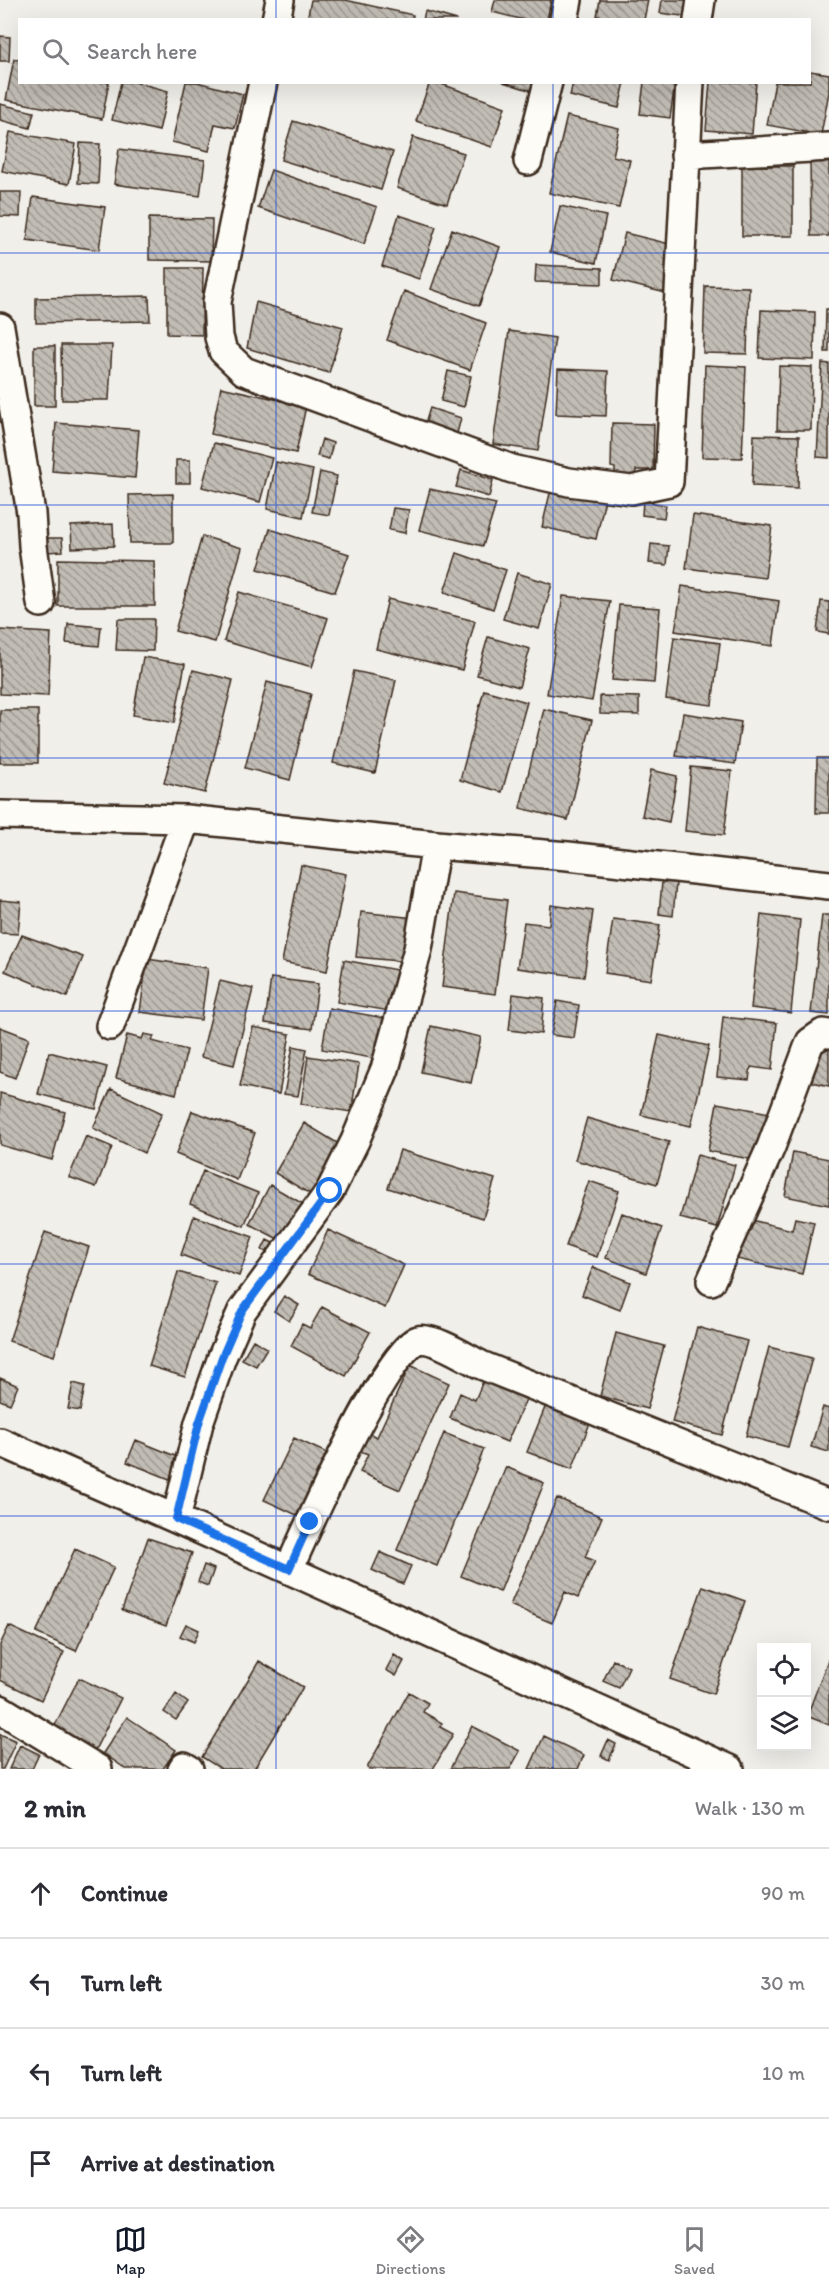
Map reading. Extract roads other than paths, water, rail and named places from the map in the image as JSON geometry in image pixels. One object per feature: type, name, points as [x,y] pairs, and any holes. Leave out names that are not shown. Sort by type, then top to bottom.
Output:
[{"type":"street","points":[[276,18],[280,0]]},
{"type":"street","points":[[564,18],[568,0]]},
{"type":"street","points":[[698,18],[701,0]]},
{"type":"street","points":[[263,84],[217,302],[219,337],[223,351],[244,371],[512,469],[568,482],[631,490],[669,482],[690,84]]},
{"type":"street","points":[[528,161],[547,84]]},
{"type":"street","points":[[685,156],[829,147]]},
{"type":"street","points":[[0,327],[31,513],[41,603]]},
{"type":"street","points":[[0,815],[186,819],[568,856],[829,885]]},
{"type":"street","points":[[110,1026],[186,819]]},
{"type":"street","points":[[176,1519],[199,1423],[222,1357],[242,1311],[330,1191],[356,1141],[385,1069],[418,949],[436,845]]},
{"type":"street","points":[[711,1281],[771,1147],[810,1042],[824,1033],[829,1034]]},
{"type":"street","points":[[289,1569],[369,1404],[403,1352],[411,1343],[419,1340],[430,1339],[481,1365],[829,1505]]},
{"type":"street","points":[[0,1442],[289,1569],[730,1769]]},
{"type":"street","points":[[0,1709],[98,1769]]},
{"type":"street","points":[[182,1769],[184,1766],[189,1769]]}]
